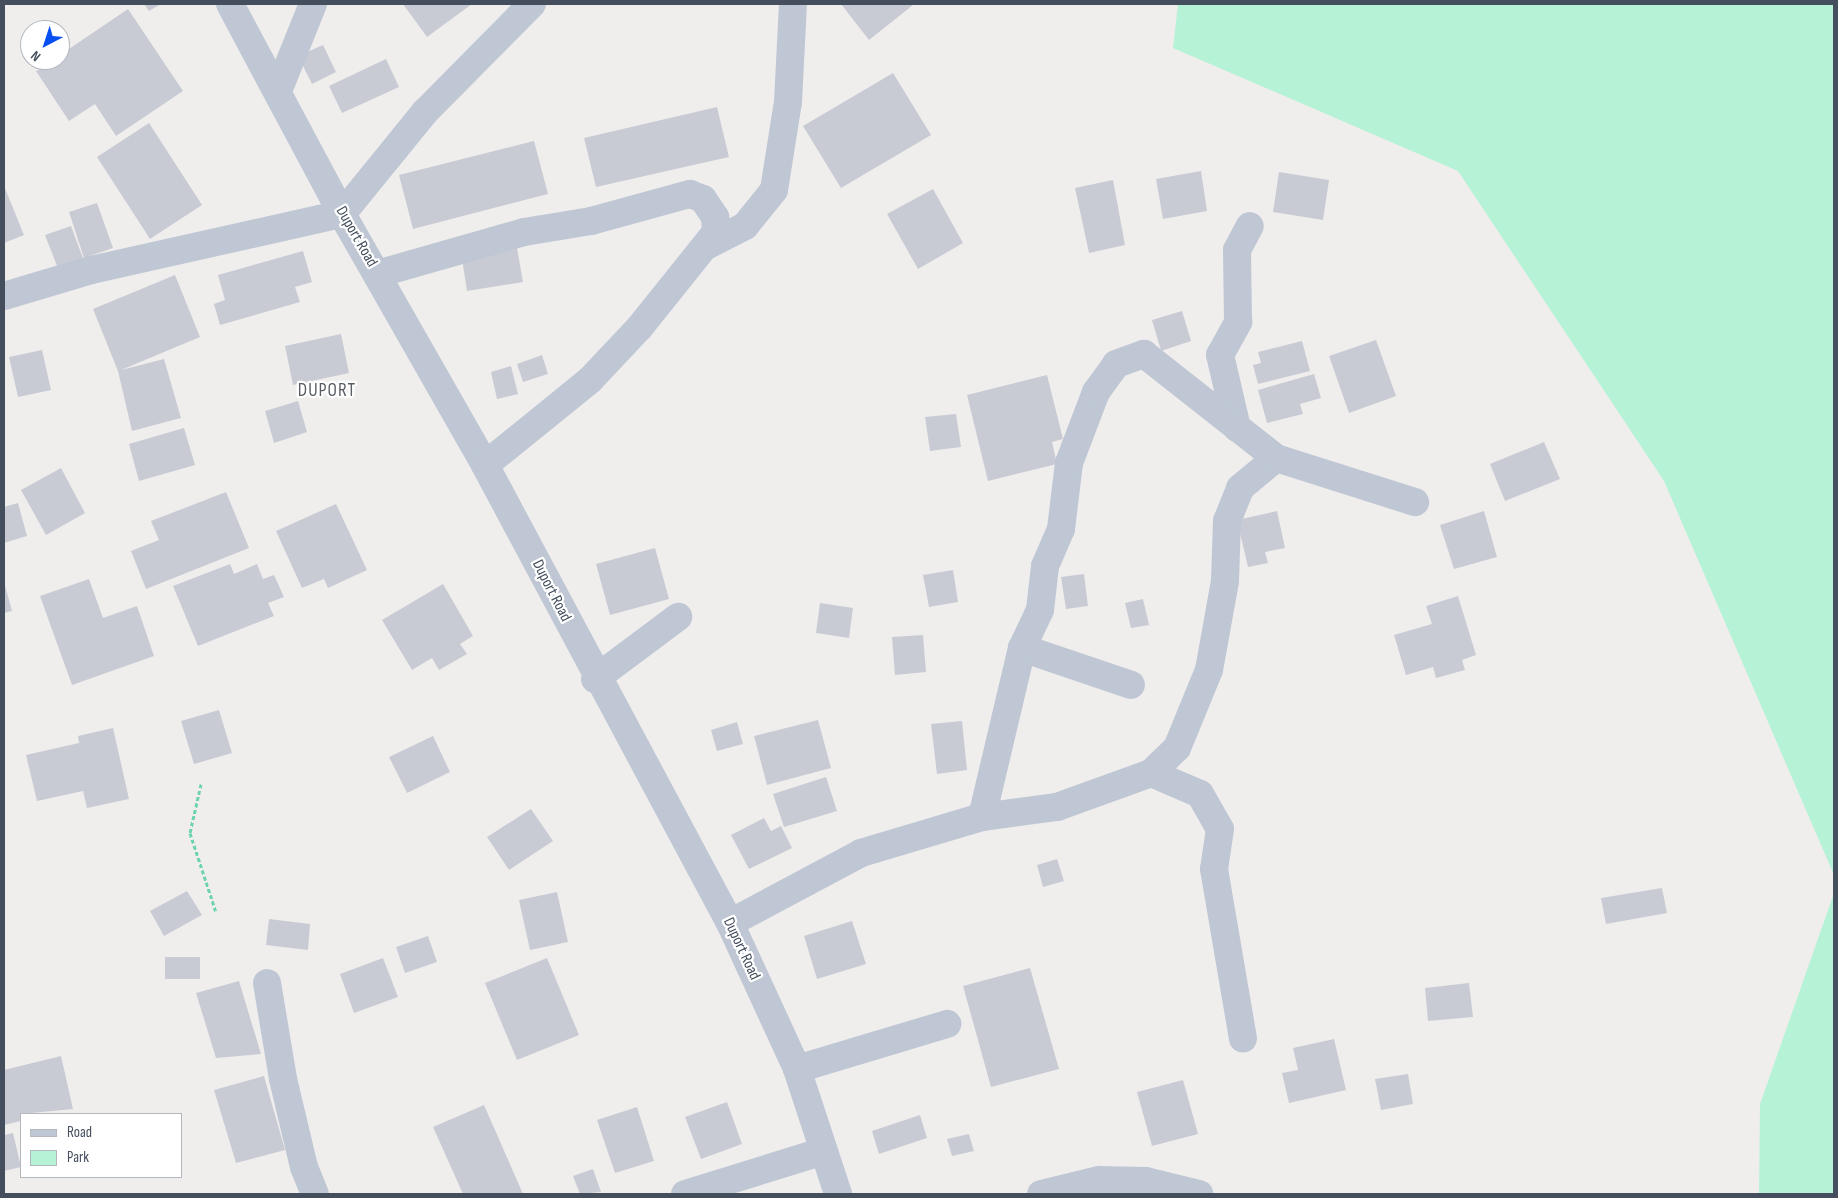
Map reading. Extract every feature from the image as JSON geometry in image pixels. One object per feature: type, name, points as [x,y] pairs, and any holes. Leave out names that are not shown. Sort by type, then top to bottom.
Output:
[{"type":"street","name":"Duport Road","points":[[230,4],[342,214],[485,464],[595,678],[730,923],[797,1069],[838,1194]]},
{"type":"street","points":[[278,92],[313,4]]},
{"type":"street","points":[[4,296],[91,270],[342,214],[425,112],[532,4]]},
{"type":"street","points":[[706,246],[745,226],[774,190],[788,102],[793,4]]},
{"type":"street","points":[[377,274],[524,232],[591,221],[690,194],[703,199],[715,217],[716,232],[639,328],[590,380],[485,464]]},
{"type":"street","points":[[1237,428],[1220,355],[1238,322],[1238,250],[1250,226]]},
{"type":"street","points":[[982,817],[1022,648],[1040,610],[1045,566],[1061,529],[1069,463],[1096,392],[1116,364],[1144,354],[1276,458],[1415,502]]},
{"type":"street","points":[[730,923],[861,853],[982,817],[1057,807],[1151,773],[1177,748],[1210,670],[1225,581],[1227,521],[1240,488],[1276,458]]},
{"type":"street","points":[[595,678],[678,617]]},
{"type":"street","points":[[1022,648],[1131,685]]},
{"type":"street","points":[[1151,773],[1200,794],[1220,828],[1214,869],[1243,1039]]},
{"type":"street","points":[[267,983],[287,1096],[304,1167],[315,1194]]},
{"type":"street","points":[[797,1069],[947,1024]]},
{"type":"street","points":[[685,1194],[824,1151]]},
{"type":"street","points":[[1041,1194],[1099,1180],[1146,1181],[1199,1194]]},
{"type":"path","points":[[201,784],[190,833],[216,912]]},
{"type":"green space","points":[[1178,4],[1834,4],[1834,875],[1664,481],[1458,171],[1173,48]]},
{"type":"green space","points":[[1834,893],[1834,1194],[1759,1194],[1760,1104]]},
{"type":"building","points":[[144,4],[161,4],[149,11]]},
{"type":"building","points":[[403,4],[472,4],[427,37]]},
{"type":"building","points":[[841,4],[912,4],[913,5],[869,40]]},
{"type":"building","points":[[128,9],[183,91],[116,136],[95,104],[69,121],[36,71],[70,70],[70,48]]},
{"type":"building","points":[[323,45],[336,72],[312,84],[298,56]]},
{"type":"building","points":[[386,59],[399,87],[342,113],[329,86]]},
{"type":"building","points":[[893,73],[931,135],[841,188],[803,126]]},
{"type":"building","points":[[717,107],[729,157],[596,187],[584,138]]},
{"type":"building","points":[[149,123],[202,205],[150,239],[97,157]]},
{"type":"building","points":[[534,141],[548,194],[413,229],[399,175]]},
{"type":"building","points":[[1201,171],[1207,211],[1163,219],[1156,179]]},
{"type":"building","points":[[1279,172],[1329,180],[1323,220],[1273,212]]},
{"type":"building","points":[[1113,180],[1125,245],[1089,253],[1075,188]]},
{"type":"building","points":[[4,186],[24,235],[4,243]]},
{"type":"building","points":[[933,189],[963,243],[918,269],[887,214]]},
{"type":"building","points":[[97,203],[113,248],[84,258],[69,212]]},
{"type":"building","points":[[71,226],[84,261],[59,271],[45,235]]},
{"type":"building","points":[[516,242],[523,282],[467,291],[461,252]]},
{"type":"building","points":[[303,251],[312,282],[295,287],[300,302],[220,325],[214,304],[225,300],[218,275]]},
{"type":"building","points":[[175,275],[200,337],[121,370],[164,359],[181,418],[132,431],[118,371],[93,309]]},
{"type":"building","points":[[1182,311],[1191,341],[1161,351],[1152,320]]},
{"type":"building","points":[[341,334],[349,373],[293,385],[285,346]]},
{"type":"building","points":[[1376,340],[1396,396],[1349,413],[1329,356]]},
{"type":"building","points":[[1302,341],[1310,371],[1258,384],[1253,365],[1261,363],[1258,352]]},
{"type":"building","points":[[42,350],[51,390],[18,397],[9,357]]},
{"type":"building","points":[[542,355],[548,374],[523,382],[517,364]]},
{"type":"building","points":[[511,366],[518,394],[497,399],[491,372]]},
{"type":"building","points":[[1314,374],[1321,398],[1300,404],[1303,414],[1267,423],[1258,390]]},
{"type":"building","points":[[1047,375],[1063,439],[1052,442],[1057,464],[988,481],[967,395]]},
{"type":"building","points":[[298,401],[307,432],[274,443],[265,411]]},
{"type":"building","points":[[956,414],[961,447],[930,451],[925,417]]},
{"type":"building","points":[[184,428],[195,465],[139,481],[129,444]]},
{"type":"building","points":[[1544,442],[1560,479],[1505,501],[1490,464]]},
{"type":"building","points":[[61,468],[85,513],[46,535],[21,490]]},
{"type":"building","points":[[226,492],[249,548],[146,589],[131,551],[159,540],[151,521]]},
{"type":"building","points":[[18,503],[27,536],[4,543],[4,507]]},
{"type":"building","points":[[336,504],[367,570],[328,588],[324,579],[302,588],[276,531]]},
{"type":"building","points":[[1277,511],[1285,548],[1265,552],[1268,563],[1248,567],[1237,520]]},
{"type":"building","points":[[1484,511],[1497,557],[1454,569],[1440,525]]},
{"type":"building","points":[[655,548],[669,599],[610,615],[596,564]]},
{"type":"building","points":[[230,564],[234,574],[257,564],[263,579],[274,575],[284,597],[268,603],[274,616],[198,646],[173,586]]},
{"type":"building","points":[[953,570],[958,602],[929,607],[923,575]]},
{"type":"building","points":[[1084,574],[1088,606],[1066,609],[1061,577]]},
{"type":"building","points":[[89,579],[103,618],[137,606],[154,656],[72,685],[40,596]]},
{"type":"building","points":[[4,582],[12,611],[4,613]]},
{"type":"building","points":[[443,584],[473,636],[460,644],[467,654],[439,670],[432,658],[412,670],[382,620]]},
{"type":"building","points":[[1458,596],[1476,655],[1462,660],[1465,670],[1436,678],[1433,667],[1406,675],[1394,635],[1432,624],[1426,606]]},
{"type":"building","points":[[1143,599],[1149,625],[1131,628],[1125,603]]},
{"type":"building","points":[[820,603],[853,608],[849,638],[816,633]]},
{"type":"building","points":[[923,635],[926,672],[895,675],[892,637]]},
{"type":"building","points":[[219,710],[232,753],[194,764],[181,721]]},
{"type":"building","points":[[818,720],[831,768],[767,785],[754,736]]},
{"type":"building","points":[[962,721],[967,770],[937,774],[931,724]]},
{"type":"building","points":[[737,722],[743,744],[717,751],[711,730]]},
{"type":"building","points":[[113,728],[129,799],[87,808],[83,791],[37,801],[26,755],[79,743],[78,736]]},
{"type":"building","points":[[433,736],[450,772],[407,793],[389,757]]},
{"type":"building","points":[[826,777],[837,811],[784,827],[773,794]]},
{"type":"building","points":[[531,809],[553,841],[509,870],[487,837]]},
{"type":"building","points":[[764,818],[771,831],[781,826],[792,848],[749,869],[731,835]]},
{"type":"building","points":[[1057,859],[1064,881],[1043,887],[1037,865]]},
{"type":"building","points":[[1662,888],[1667,913],[1606,924],[1601,898]]},
{"type":"building","points":[[187,891],[202,915],[164,936],[150,911]]},
{"type":"building","points":[[557,892],[568,942],[530,950],[519,900]]},
{"type":"building","points":[[269,919],[310,924],[308,950],[266,945]]},
{"type":"building","points":[[852,921],[866,964],[817,979],[804,936]]},
{"type":"building","points":[[428,936],[437,962],[405,973],[396,947]]},
{"type":"building","points":[[165,957],[200,957],[200,979],[165,979]]},
{"type":"building","points":[[383,958],[398,997],[354,1013],[340,974]]},
{"type":"building","points":[[547,958],[579,1035],[517,1060],[485,983]]},
{"type":"building","points":[[1030,968],[1059,1069],[991,1087],[963,986]]},
{"type":"building","points":[[239,981],[261,1054],[216,1058],[196,993]]},
{"type":"building","points":[[1469,983],[1473,1017],[1428,1021],[1425,988]]},
{"type":"building","points":[[1334,1039],[1346,1090],[1289,1103],[1282,1073],[1298,1070],[1293,1048]]},
{"type":"building","points":[[61,1056],[73,1109],[20,1113],[20,1121],[4,1125],[4,1070]]},
{"type":"building","points":[[1408,1074],[1413,1104],[1381,1110],[1375,1079]]},
{"type":"building","points":[[264,1076],[285,1150],[236,1163],[214,1090]]},
{"type":"building","points":[[1183,1080],[1198,1134],[1152,1146],[1137,1092]]},
{"type":"building","points":[[727,1102],[742,1144],[701,1159],[685,1117]]},
{"type":"building","points":[[484,1105],[523,1194],[463,1194],[433,1127]]},
{"type":"building","points":[[637,1107],[654,1161],[615,1173],[597,1120]]},
{"type":"building","points":[[920,1115],[927,1138],[879,1154],[872,1131]]},
{"type":"building","points":[[13,1133],[20,1167],[4,1171],[4,1135]]},
{"type":"building","points":[[969,1134],[974,1151],[952,1156],[947,1139]]},
{"type":"building","points":[[593,1169],[601,1192],[580,1194],[573,1176]]},
{"type":"district","name":"DUPORT","points":[[327,391]]}]
